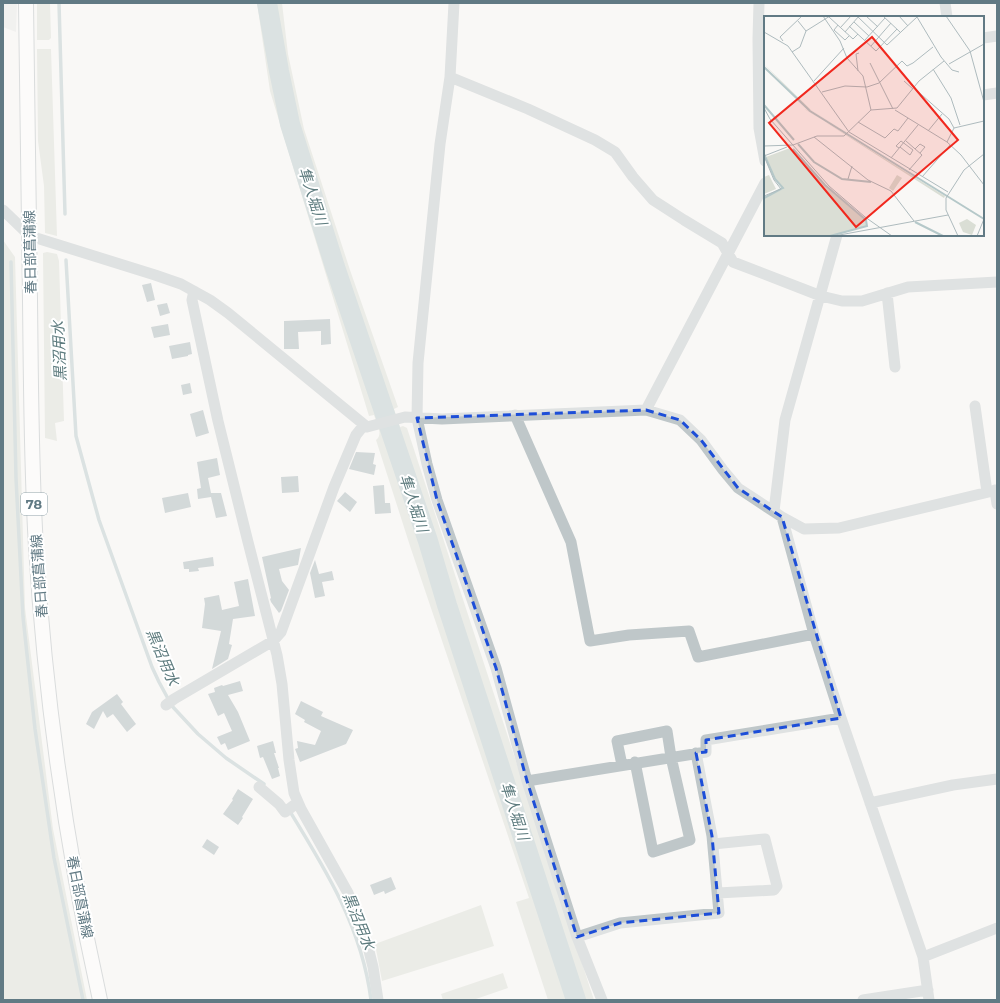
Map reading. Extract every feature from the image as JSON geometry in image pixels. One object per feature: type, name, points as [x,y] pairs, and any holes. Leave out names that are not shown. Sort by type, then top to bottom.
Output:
[{"type":"main road","name":"春日部菖蒲線","points":[[26,3],[32,449],[36,547],[44,647],[61,792],[100,1000]]},
{"type":"street","points":[[454,3],[450,77],[440,144],[418,363],[417,418],[437,500],[496,668],[527,781],[577,937],[602,1000]]},
{"type":"street","points":[[759,3],[758,39],[764,149]]},
{"type":"street","points":[[946,3],[947,16]]},
{"type":"street","points":[[984,38],[997,36]]},
{"type":"street","points":[[450,77],[528,109],[595,140],[615,152],[653,200],[722,243],[733,262],[821,296],[842,301],[862,300],[908,287],[997,282]]},
{"type":"street","points":[[984,95],[997,93]]},
{"type":"street","points":[[646,410],[764,185]]},
{"type":"street","points":[[3,210],[30,236],[155,275],[194,291],[210,300],[370,425]]},
{"type":"street","points":[[837,236],[785,420],[778,514],[841,718],[923,958],[928,995],[863,1000]]},
{"type":"street","points":[[194,291],[192,300],[218,421],[274,641],[282,684],[289,760],[294,793],[292,807],[348,893],[365,935],[374,967],[378,1000]]},
{"type":"street","points":[[887,293],[895,367]]},
{"type":"street","points":[[976,406],[997,504]]},
{"type":"street","points":[[173,700],[274,641],[281,632],[331,494],[356,435],[370,425],[401,417],[442,419],[646,410],[680,420],[701,440],[738,488],[804,529],[839,528],[993,490]]},
{"type":"street","points":[[515,416],[572,542],[590,641],[629,635],[689,632],[698,657],[814,634]]},
{"type":"street","points":[[527,781],[635,762],[706,752],[706,740],[841,718]]},
{"type":"street","points":[[622,765],[617,741],[667,731],[671,757],[690,840],[653,852],[635,762]]},
{"type":"street","points":[[577,937],[620,923],[719,913],[713,844],[696,753]]},
{"type":"street","points":[[870,803],[953,785],[997,779]]},
{"type":"street","points":[[259,787],[279,804],[285,812],[292,807]]},
{"type":"street","points":[[713,844],[765,839],[777,886],[774,890],[718,893]]},
{"type":"street","points":[[923,958],[997,928]]},
{"type":"highlighted area","points":[[646,410],[680,420],[701,440],[738,488],[782,517],[841,718],[706,740],[706,752],[696,753],[712,836],[719,913],[620,923],[577,937],[527,781],[496,668],[437,500],[417,418]]},
{"type":"shaded area","points":[[3,3],[17,3],[16,32],[3,27]]},
{"type":"shaded area","points":[[37,3],[50,3],[51,38],[49,40],[37,40]]},
{"type":"shaded area","points":[[257,3],[262,3],[277,98],[324,251],[386,432],[425,560],[571,1000],[548,1000],[516,902],[529,898],[411,549],[376,440],[379,435],[379,428],[374,415],[369,416],[270,91]]},
{"type":"shaded area","points":[[276,3],[282,3],[288,54],[304,129],[350,270],[398,407],[394,409],[400,427],[403,426],[407,428],[594,1000],[585,1000],[522,816],[509,768],[314,183],[288,87]]},
{"type":"shaded area","points":[[37,49],[51,49],[57,236],[45,233],[44,186],[38,141]]},
{"type":"shaded area","points":[[3,240],[15,257],[25,608],[53,829],[87,1000],[3,1000]]},
{"type":"shaded area","points":[[47,252],[57,254],[59,261],[64,421],[55,423],[57,441],[45,438],[43,253]]},
{"type":"shaded area","points":[[481,905],[494,946],[382,981],[375,944]]},
{"type":"shaded area","points":[[503,973],[508,988],[473,1000],[443,1000],[441,994]]},
{"type":"building","points":[[151,283],[155,300],[147,302],[142,285]]},
{"type":"building","points":[[167,303],[170,313],[160,316],[157,305]]},
{"type":"building","points":[[330,319],[331,344],[321,345],[321,331],[298,332],[299,349],[284,349],[284,321]]},
{"type":"building","points":[[168,324],[170,335],[154,338],[151,327]]},
{"type":"building","points":[[190,342],[192,354],[172,359],[169,346]]},
{"type":"building","points":[[190,383],[192,393],[183,395],[181,385]]},
{"type":"building","points":[[203,410],[209,433],[196,437],[190,414]]},
{"type":"building","points":[[356,452],[375,453],[373,464],[376,465],[374,475],[349,469]]},
{"type":"building","points":[[217,458],[220,475],[208,478],[211,493],[221,493],[227,516],[216,518],[211,497],[198,499],[197,489],[201,488],[197,462]]},
{"type":"building","points":[[298,476],[299,492],[282,493],[281,477]]},
{"type":"building","points":[[384,485],[385,503],[390,503],[391,513],[375,514],[373,486]]},
{"type":"building","points":[[345,492],[357,502],[350,512],[337,501]]},
{"type":"building","points":[[188,493],[191,507],[165,513],[162,498]]},
{"type":"building","points":[[301,548],[298,565],[279,569],[282,581],[289,590],[279,613],[270,599],[262,557]]},
{"type":"building","points":[[213,557],[214,566],[198,568],[199,571],[189,572],[189,569],[184,569],[183,562]]},
{"type":"building","points":[[315,560],[319,574],[332,571],[334,580],[322,582],[325,596],[315,598],[310,573]]},
{"type":"building","points":[[248,579],[255,616],[233,619],[229,644],[232,645],[228,659],[212,669],[221,631],[202,628],[205,604],[204,598],[219,595],[222,610],[239,606],[234,582]]},
{"type":"building","points":[[240,681],[243,691],[228,695],[238,712],[250,741],[228,750],[225,743],[221,745],[217,737],[232,731],[224,713],[218,716],[208,694],[215,692],[214,688]]},
{"type":"building","points":[[117,694],[123,702],[121,704],[136,724],[127,732],[113,714],[107,718],[103,711],[94,729],[86,724],[92,712]]},
{"type":"building","points":[[301,701],[323,712],[321,716],[353,730],[346,744],[300,762],[295,749],[298,748],[297,741],[315,745],[321,731],[304,722],[305,720],[295,714]]},
{"type":"building","points":[[273,741],[276,753],[274,753],[280,776],[272,779],[263,757],[260,758],[257,746]]},
{"type":"building","points":[[238,789],[253,799],[238,825],[223,814],[233,800],[232,799]]},
{"type":"building","points":[[207,839],[219,847],[214,855],[202,847]]},
{"type":"building","points":[[391,877],[396,889],[385,894],[384,891],[374,895],[370,885]]},
{"type":"waterway","name":"黒沼用水","points":[[59,3],[65,214]]},
{"type":"waterway","name":"隼人堀川","points":[[267,3],[290,124],[335,267],[428,541],[447,605],[576,1000]]},
{"type":"waterway","name":"黒沼用水","points":[[66,260],[76,436],[99,520],[152,667],[172,706],[198,734],[226,758],[264,784]]},
{"type":"waterway","points":[[11,262],[16,478],[23,617],[35,729],[54,858],[83,1000]]},
{"type":"waterway","name":"黒沼用水","points":[[289,810],[329,878],[351,924],[360,948],[371,1000]]}]
